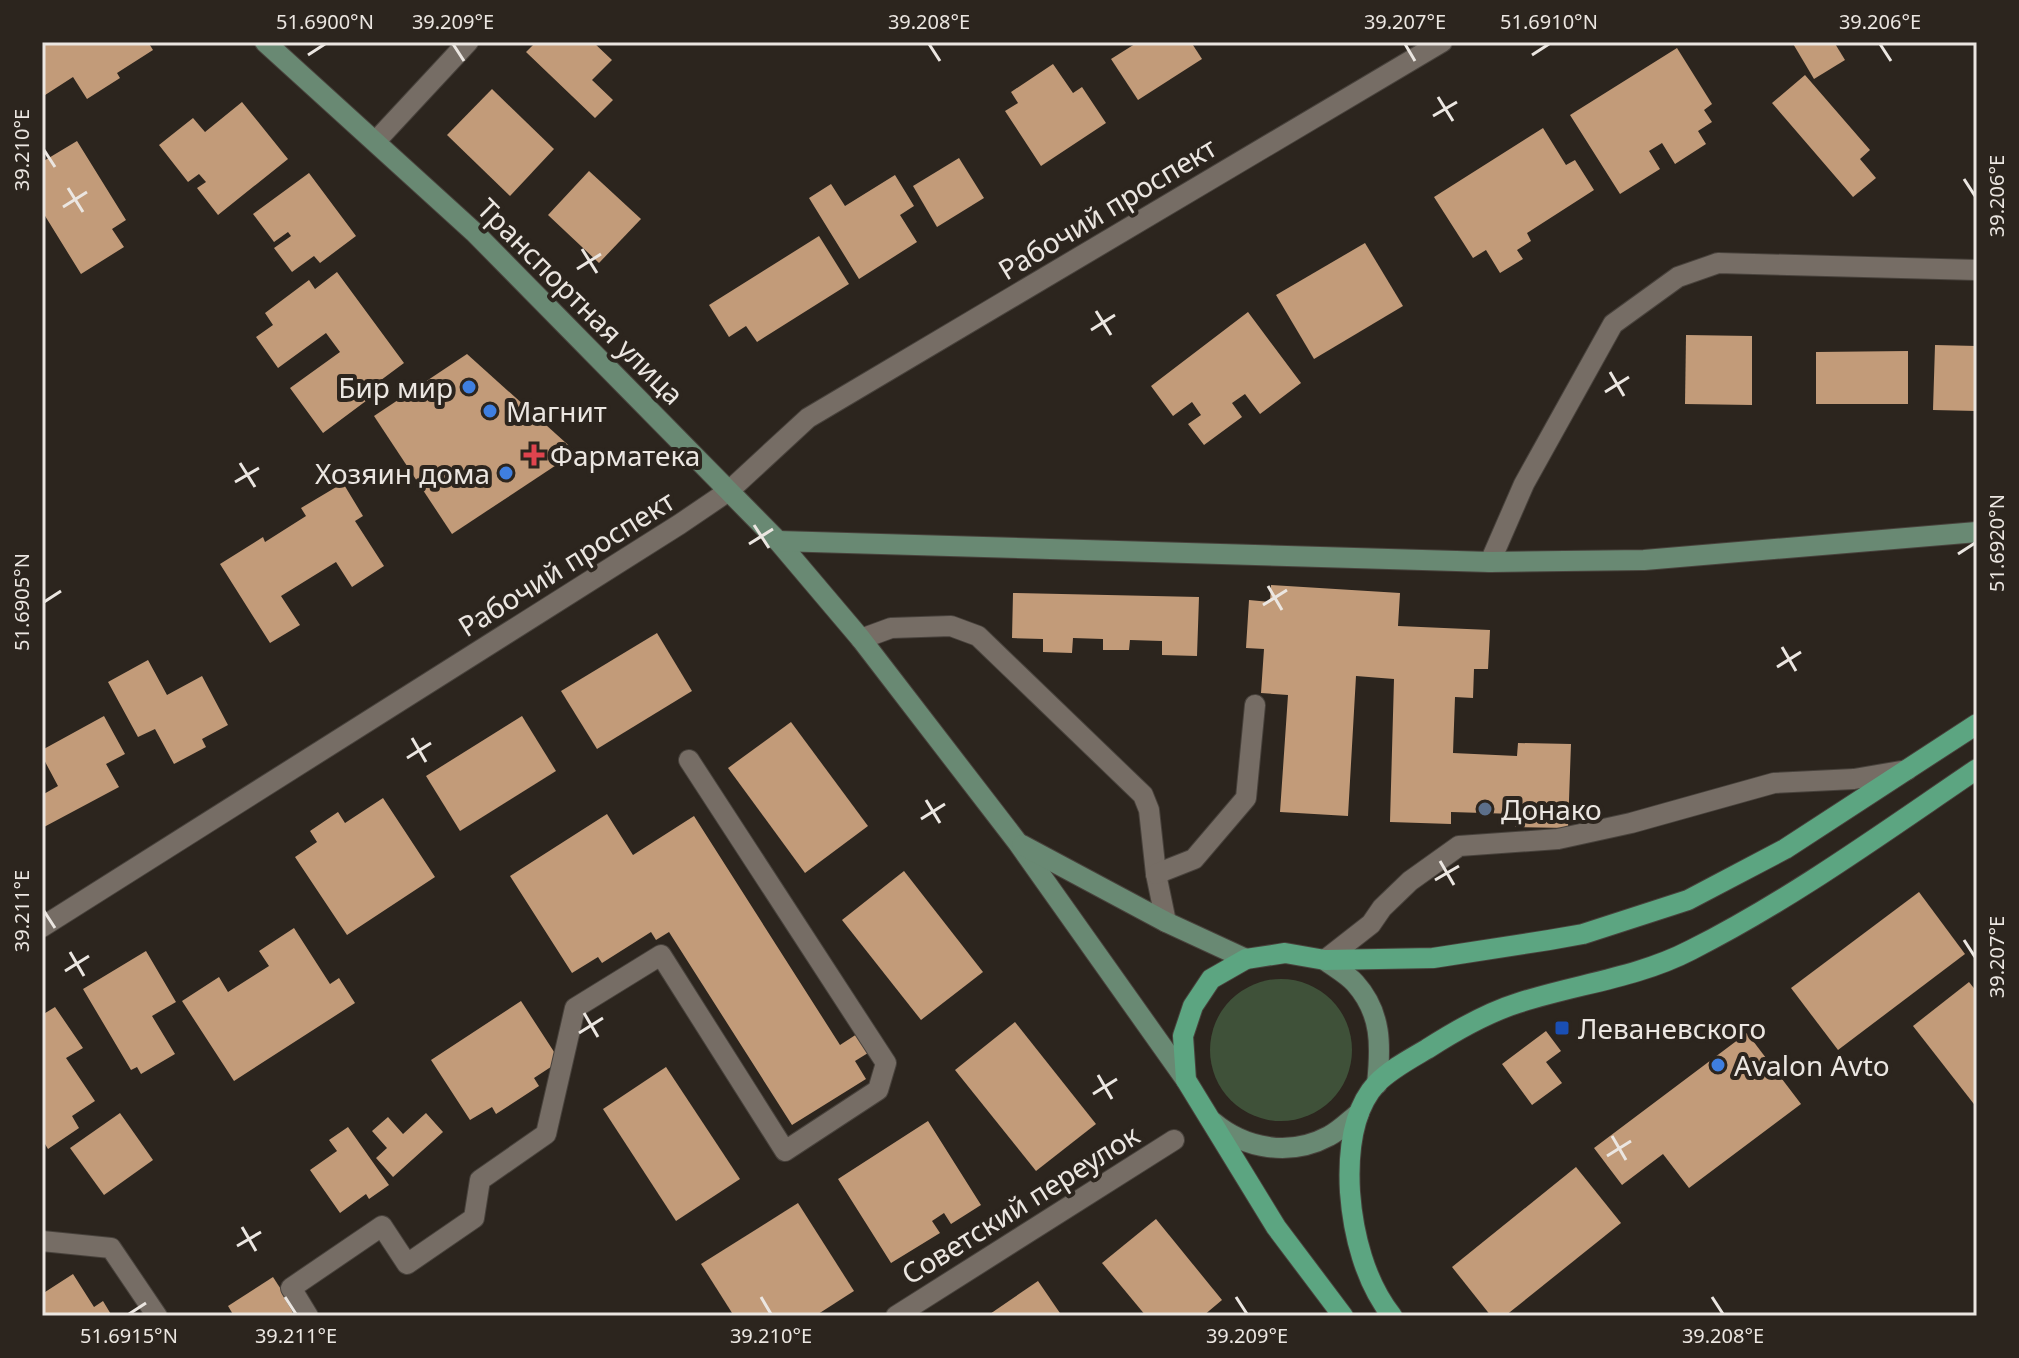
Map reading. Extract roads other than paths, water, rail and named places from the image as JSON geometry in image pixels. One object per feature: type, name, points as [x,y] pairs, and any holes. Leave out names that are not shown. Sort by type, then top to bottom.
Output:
[{"type":"main road","name":"Транспортная улица","points":[[265,42],[474,232],[778,541],[861,639],[1018,843],[1186,1080],[1207,1117],[1230,1137],[1251,1145],[1290,1149],[1329,1136],[1359,1113],[1377,1084],[1381,1048],[1373,1012],[1354,982],[1325,960],[1285,953],[1246,959],[1211,979],[1193,1006],[1183,1036],[1186,1080]]},
{"type":"main road","points":[[778,541],[1490,562],[1644,560],[1977,532]]},
{"type":"main road","points":[[1325,960],[1433,958],[1549,940],[1583,934],[1688,900],[1785,849],[1977,724]]},
{"type":"main road","points":[[1377,1084],[1431,1046],[1492,1013],[1517,1003],[1652,967],[1690,951],[1787,898],[1977,769]]},
{"type":"main road","name":"Транспортная улица","points":[[1018,843],[1166,922],[1246,959]]},
{"type":"main road","points":[[1359,1113],[1349,1167],[1356,1236],[1366,1267],[1392,1316]]},
{"type":"main road","points":[[1207,1117],[1276,1227],[1343,1316]]},
{"type":"street","points":[[376,141],[468,42]]},
{"type":"street","name":"Рабочий проспект","points":[[42,927],[730,490],[808,418],[1442,42]]},
{"type":"street","points":[[1490,562],[1524,484],[1613,324],[1678,277],[1718,263],[1977,270]]},
{"type":"street","points":[[861,639],[891,628],[951,626],[978,636],[1143,795],[1149,810],[1156,874],[1166,922]]},
{"type":"street","points":[[1156,874],[1194,859],[1246,798],[1255,705]]},
{"type":"street","points":[[308,1316],[291,1288],[382,1226],[407,1264],[474,1218],[480,1180],[546,1134],[575,1008],[661,955],[785,1151],[878,1090],[886,1063],[689,760]]},
{"type":"street","points":[[1325,960],[1371,924],[1382,908],[1410,881],[1459,846],[1558,839],[1631,823],[1774,783],[1854,779],[1911,769]]},
{"type":"street","name":"Советский переулок","points":[[896,1316],[1174,1140]]},
{"type":"street","points":[[42,1241],[111,1248],[157,1316]]},
{"type":"place","name":"Бир мир","points":[[469,387]]},
{"type":"place","name":"Магнит","points":[[490,411]]},
{"type":"place","name":"Фарматека","points":[[534,455]]},
{"type":"place","name":"Хозяин дома","points":[[506,473]]},
{"type":"place","name":"Донако","points":[[1485,809]]},
{"type":"place","name":"Леваневского","points":[[1562,1028]]},
{"type":"place","name":"Avalon Avto","points":[[1718,1065]]}]
